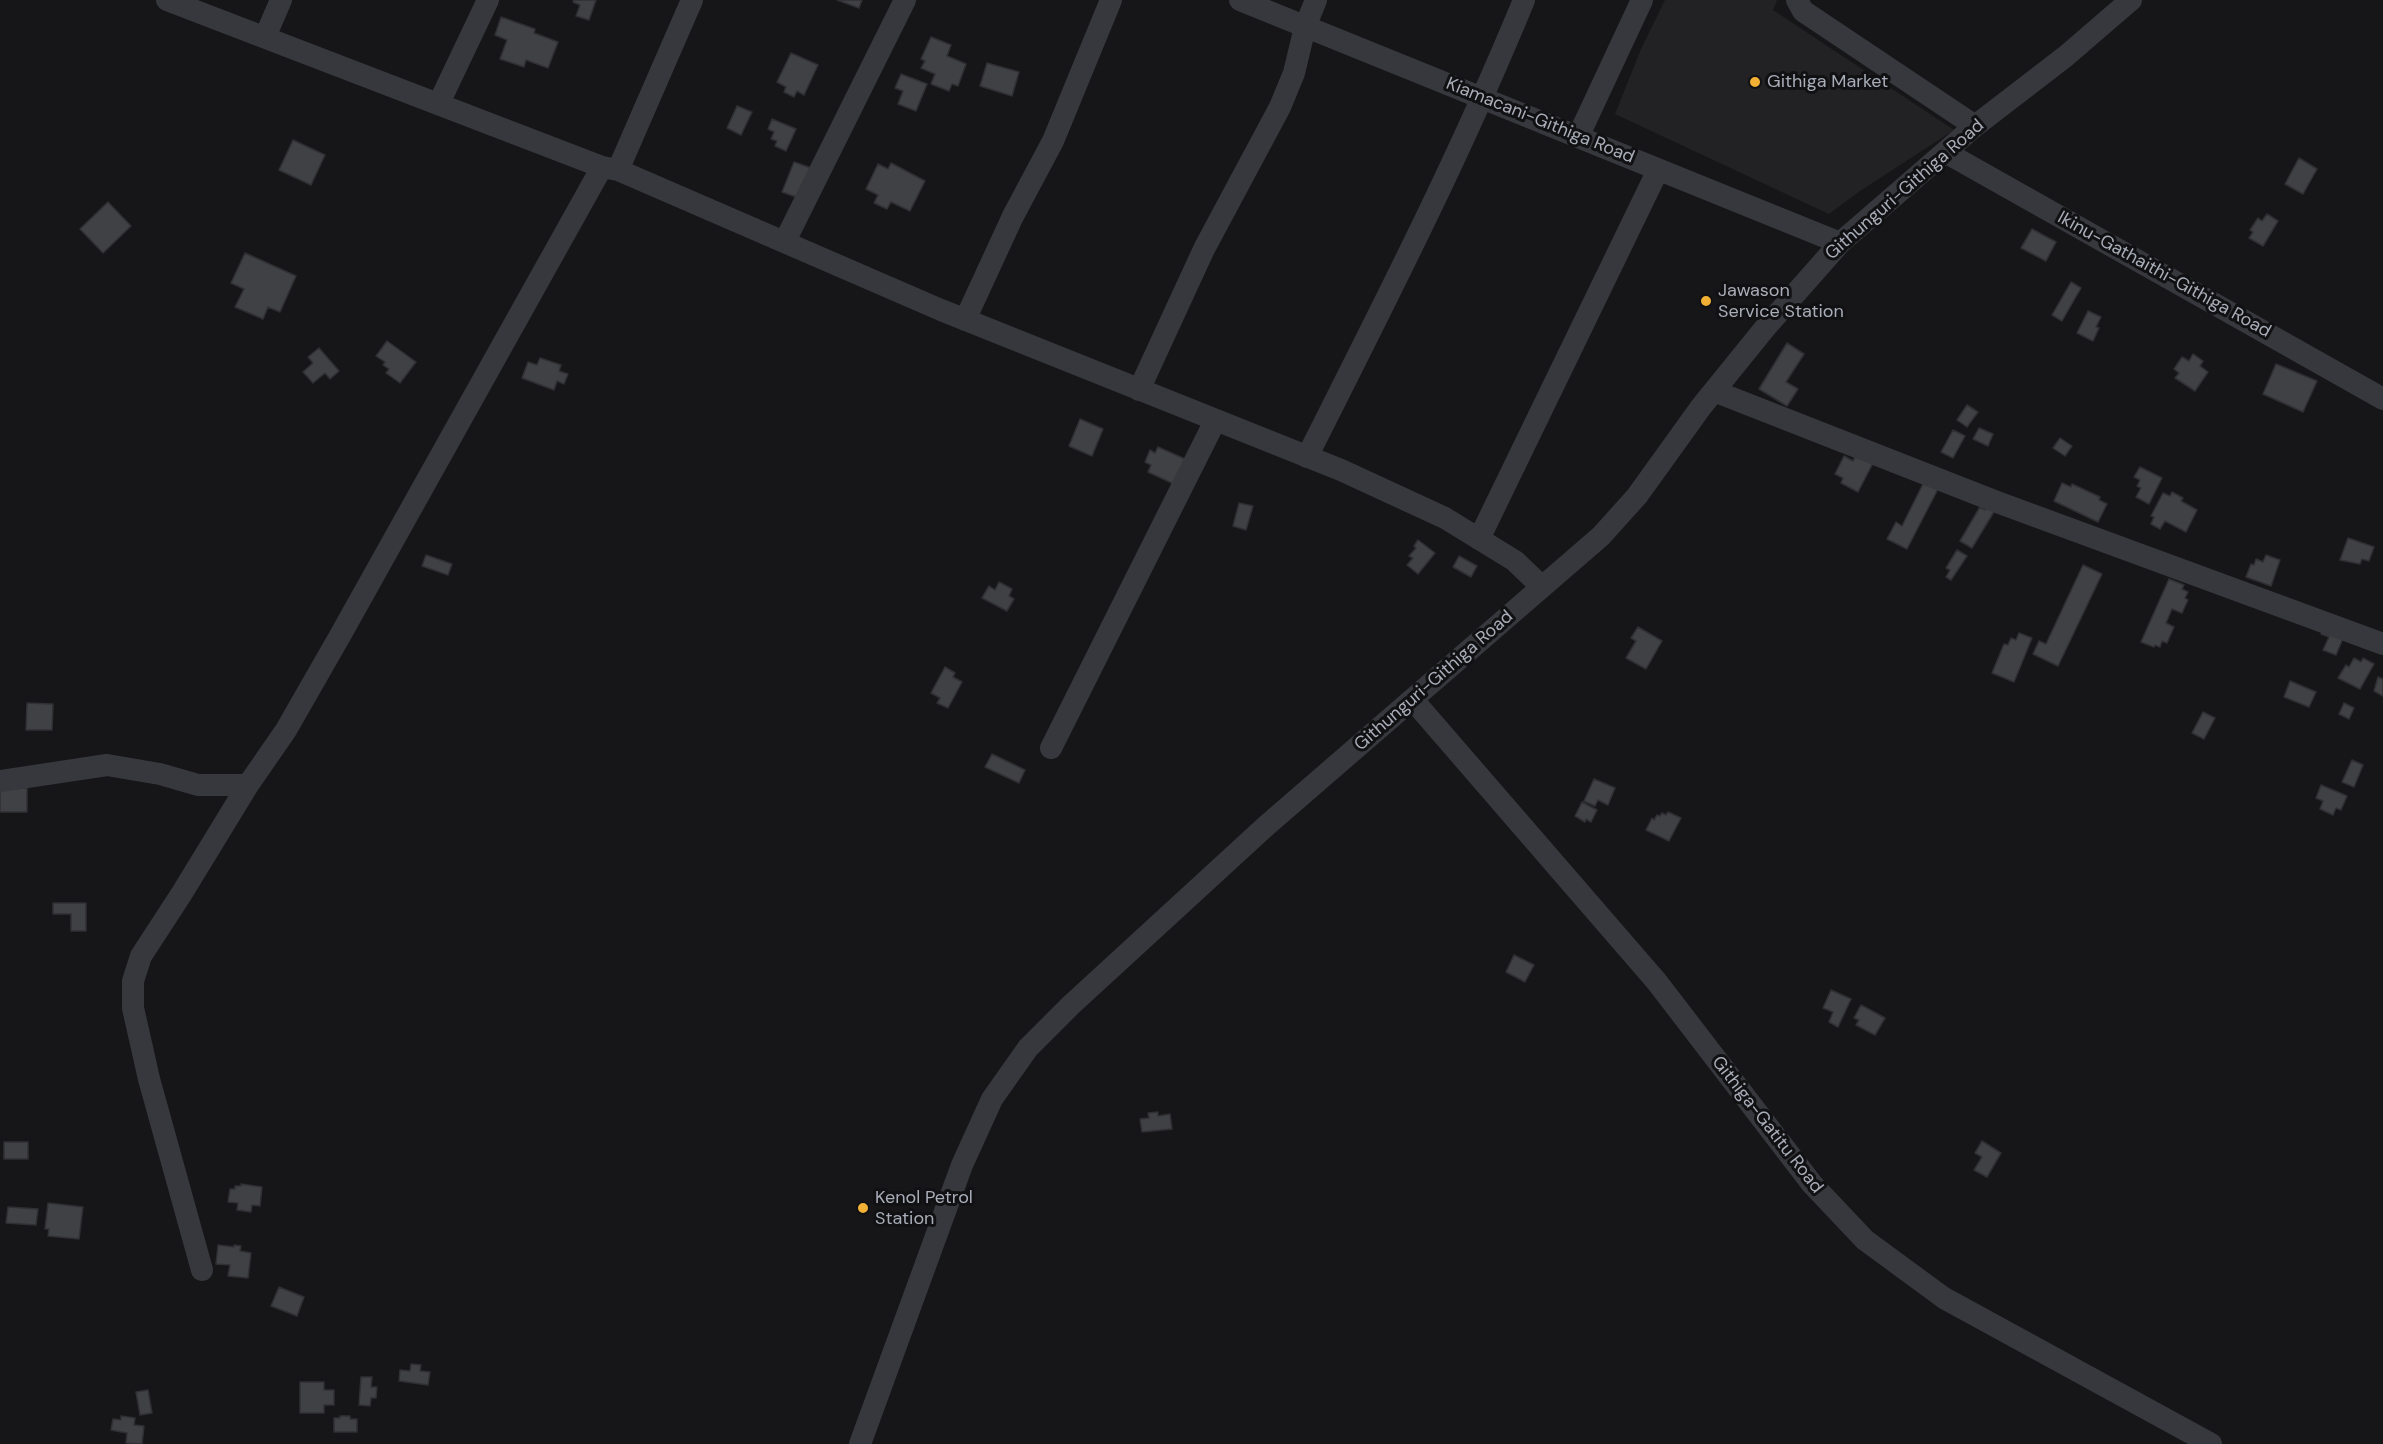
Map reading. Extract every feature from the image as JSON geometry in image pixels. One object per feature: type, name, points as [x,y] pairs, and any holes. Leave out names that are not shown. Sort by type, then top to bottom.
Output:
[{"type":"street","points":[[167,0],[610,168],[965,320],[1341,470],[1445,518],[1515,561],[1542,587]]},
{"type":"street","points":[[265,37],[281,0]]},
{"type":"street","points":[[439,103],[488,0]]},
{"type":"street","points":[[202,1270],[149,1079],[133,1008],[133,981],[141,956],[183,894],[248,785],[286,730],[330,654],[610,168],[692,0]]},
{"type":"street","points":[[785,241],[905,0]]},
{"type":"street","points":[[965,320],[1013,216],[1053,141],[1111,0]]},
{"type":"street","name":"Kiamacani-Githiga Road","points":[[1239,0],[1840,243]]},
{"type":"street","points":[[1139,390],[1204,249],[1281,106],[1294,73],[1305,27],[1317,0]]},
{"type":"street","points":[[1307,457],[1483,99],[1524,0]]},
{"type":"street","points":[[1578,137],[1642,0]]},
{"type":"street","points":[[1797,0],[1803,11],[1975,126]]},
{"type":"street","name":"Githunguri-Githiga Road","points":[[860,1444],[962,1165],[992,1099],[1029,1048],[1071,1005],[1266,826],[1600,536],[1637,496],[1714,391],[1765,328],[1840,243],[1975,126],[2066,56],[2131,0]]},
{"type":"street","name":"Ikinu-Gathaithi-Githiga Road","points":[[1946,152],[2383,399]]},
{"type":"street","points":[[1479,539],[1658,170]]},
{"type":"street","points":[[1714,391],[1997,502],[2383,644]]},
{"type":"street","points":[[1051,748],[1215,421]]},
{"type":"street","name":"Githiga-Gatitu Road","points":[[1413,700],[1657,982],[1812,1184],[1865,1240],[1944,1298],[2211,1444]]},
{"type":"street","points":[[0,780],[107,765],[160,774],[198,785],[248,785]]},
{"type":"shaded area","name":"Githiga Market","points":[[1665,0],[1777,0],[1773,10],[1954,130],[1829,214],[1615,114],[1641,49]]},
{"type":"building","points":[[574,0],[596,0],[589,20],[576,16],[580,5],[573,2]]},
{"type":"building","points":[[837,0],[862,0],[859,8]]},
{"type":"building","points":[[501,17],[535,29],[534,33],[558,42],[548,68],[526,60],[524,67],[500,59],[507,40],[495,35]]},
{"type":"building","points":[[931,37],[951,45],[947,56],[966,64],[958,86],[952,84],[949,91],[931,84],[935,74],[921,68],[925,61],[921,59]]},
{"type":"building","points":[[791,53],[818,65],[804,95],[797,91],[794,97],[784,92],[786,87],[777,82]]},
{"type":"building","points":[[987,63],[1019,72],[1012,96],[980,86]]},
{"type":"building","points":[[901,74],[927,84],[916,111],[898,104],[903,91],[895,88]]},
{"type":"building","points":[[737,106],[752,112],[741,135],[727,128]]},
{"type":"building","points":[[772,119],[796,129],[786,151],[775,146],[777,141],[771,139],[774,132],[768,129]]},
{"type":"building","points":[[293,140],[325,155],[311,185],[279,170]]},
{"type":"building","points":[[2299,158],[2317,169],[2303,194],[2285,184]]},
{"type":"building","points":[[794,162],[817,170],[799,198],[782,192]]},
{"type":"building","points":[[891,163],[925,181],[910,211],[891,202],[887,209],[874,203],[878,195],[866,189],[878,164],[888,169]]},
{"type":"building","points":[[108,202],[131,226],[103,253],[80,229]]},
{"type":"building","points":[[2267,214],[2278,221],[2263,246],[2249,238],[2253,232],[2250,230],[2258,218],[2262,221]]},
{"type":"building","points":[[2032,229],[2056,242],[2046,261],[2021,248]]},
{"type":"building","points":[[245,253],[296,276],[280,312],[268,307],[263,319],[235,307],[244,289],[231,283]]},
{"type":"building","points":[[2071,282],[2081,288],[2062,321],[2052,315]]},
{"type":"building","points":[[2088,311],[2101,317],[2093,341],[2077,333]]},
{"type":"building","points":[[387,341],[416,362],[400,383],[386,373],[389,369],[383,365],[385,362],[376,356]]},
{"type":"building","points":[[1787,343],[1804,354],[1786,382],[1798,389],[1787,406],[1759,389]]},
{"type":"building","points":[[319,348],[339,371],[330,379],[325,373],[313,383],[303,372],[313,363],[308,357]]},
{"type":"building","points":[[2193,354],[2203,361],[2200,366],[2208,372],[2195,391],[2175,378],[2179,373],[2174,369],[2182,357],[2189,361]]},
{"type":"building","points":[[540,358],[561,365],[559,371],[568,374],[564,384],[557,381],[554,390],[522,378],[528,362],[537,365]]},
{"type":"building","points":[[2276,364],[2317,381],[2303,412],[2263,394]]},
{"type":"building","points":[[1967,405],[1978,412],[1967,427],[1957,420]]},
{"type":"building","points":[[1080,419],[1103,429],[1092,456],[1069,446]]},
{"type":"building","points":[[1979,428],[1993,434],[1988,446],[1973,439]]},
{"type":"building","points":[[1953,430],[1965,436],[1953,458],[1941,452]]},
{"type":"building","points":[[2060,438],[2072,446],[2065,456],[2053,448]]},
{"type":"building","points":[[1158,447],[1185,459],[1174,484],[1148,472],[1151,465],[1145,462],[1150,450],[1155,453]]},
{"type":"building","points":[[1856,455],[1873,463],[1858,492],[1841,483],[1843,478],[1835,474],[1844,456],[1853,461]]},
{"type":"building","points":[[2140,467],[2162,478],[2149,504],[2136,497],[2141,488],[2137,486],[2140,480],[2134,477]]},
{"type":"building","points":[[1924,482],[1938,489],[1907,549],[1887,539],[1896,522],[1902,526]]},
{"type":"building","points":[[2062,483],[2071,487],[2072,484],[2100,497],[2099,500],[2107,504],[2098,522],[2054,501]]},
{"type":"building","points":[[2172,492],[2183,498],[2181,501],[2197,510],[2186,532],[2165,521],[2160,529],[2151,524],[2154,517],[2151,516],[2163,493],[2170,496]]},
{"type":"building","points":[[1239,503],[1253,506],[1246,530],[1233,526]]},
{"type":"building","points":[[1988,505],[1995,510],[1972,548],[1960,541],[1980,507],[1985,510]]},
{"type":"building","points":[[2348,538],[2374,547],[2369,561],[2362,559],[2360,564],[2340,560]]},
{"type":"building","points":[[1418,540],[1435,553],[1418,574],[1407,565],[1413,558],[1409,556],[1416,548],[1414,546]]},
{"type":"building","points":[[1957,550],[1967,556],[1951,580],[1946,577],[1950,570],[1946,568]]},
{"type":"building","points":[[426,555],[452,564],[448,575],[422,566]]},
{"type":"building","points":[[2266,555],[2280,560],[2271,586],[2246,577],[2251,564],[2254,565],[2256,559],[2263,562]]},
{"type":"building","points":[[1459,556],[1477,566],[1471,577],[1453,567]]},
{"type":"building","points":[[2083,565],[2102,574],[2058,666],[2033,654],[2039,641],[2046,644]]},
{"type":"building","points":[[2169,579],[2184,585],[2182,589],[2188,592],[2185,598],[2188,600],[2182,613],[2172,609],[2166,623],[2174,627],[2167,643],[2162,641],[2160,647],[2155,645],[2154,647],[2141,642]]},
{"type":"building","points":[[999,582],[1012,589],[1009,596],[1014,599],[1007,611],[982,598],[989,586],[995,590]]},
{"type":"building","points":[[1638,627],[1662,641],[1646,669],[1626,658],[1636,641],[1631,638]]},
{"type":"building","points":[[2323,627],[2344,636],[2336,655],[2323,650],[2329,637],[2321,634]]},
{"type":"building","points":[[2019,633],[2032,638],[2014,682],[1992,673],[2004,644],[2008,645],[2011,638],[2016,640]]},
{"type":"building","points":[[2354,658],[2361,662],[2363,658],[2374,664],[2360,689],[2338,678],[2346,665],[2349,667]]},
{"type":"building","points":[[945,667],[955,673],[953,677],[962,682],[948,708],[937,703],[940,698],[931,693]]},
{"type":"building","points":[[2378,677],[2383,679],[2383,696],[2374,691]]},
{"type":"building","points":[[2290,681],[2316,692],[2309,707],[2284,697]]},
{"type":"building","points":[[27,703],[53,704],[52,730],[26,730]]},
{"type":"building","points":[[2344,703],[2354,708],[2349,719],[2339,714]]},
{"type":"building","points":[[2203,712],[2215,718],[2204,739],[2192,733]]},
{"type":"building","points":[[992,754],[1025,770],[1019,783],[985,767]]},
{"type":"building","points":[[2352,760],[2363,765],[2354,787],[2342,782]]},
{"type":"building","points":[[1594,779],[1615,788],[1608,805],[1598,800],[1595,806],[1584,801]]},
{"type":"building","points":[[2321,785],[2347,796],[2341,810],[2336,808],[2333,815],[2320,809],[2323,801],[2316,798]]},
{"type":"building","points":[[27,788],[27,812],[0,812],[0,789]]},
{"type":"building","points":[[1582,802],[1597,810],[1591,822],[1586,819],[1585,822],[1575,816]]},
{"type":"building","points":[[1668,812],[1681,818],[1669,841],[1646,830],[1652,818],[1654,820],[1657,815],[1660,816],[1662,813],[1666,815]]},
{"type":"building","points":[[53,903],[86,903],[86,931],[71,931],[71,914],[53,914]]},
{"type":"building","points":[[1514,955],[1534,965],[1525,982],[1506,972]]},
{"type":"building","points":[[1831,990],[1851,999],[1838,1027],[1829,1022],[1833,1012],[1823,1008]]},
{"type":"building","points":[[1861,1005],[1885,1018],[1875,1035],[1856,1025],[1859,1020],[1854,1018]]},
{"type":"building","points":[[1158,1112],[1158,1116],[1170,1114],[1172,1129],[1142,1132],[1140,1119],[1149,1118],[1148,1113]]},
{"type":"building","points":[[1982,1141],[2001,1153],[1987,1177],[1974,1170],[1982,1157],[1975,1153]]},
{"type":"building","points":[[4,1142],[28,1142],[28,1159],[4,1159]]},
{"type":"building","points":[[241,1184],[262,1187],[260,1206],[252,1205],[251,1212],[237,1210],[238,1203],[228,1202],[230,1189],[235,1189],[235,1186],[241,1186]]},
{"type":"building","points":[[48,1203],[83,1207],[79,1239],[48,1236],[49,1229],[45,1229]]},
{"type":"building","points":[[8,1207],[38,1209],[36,1225],[6,1223]]},
{"type":"building","points":[[218,1245],[241,1246],[240,1251],[251,1253],[248,1278],[228,1276],[230,1265],[216,1264]]},
{"type":"building","points":[[279,1287],[304,1297],[297,1316],[271,1306]]},
{"type":"building","points":[[411,1364],[421,1365],[420,1371],[430,1372],[428,1385],[399,1381],[400,1370],[410,1371]]},
{"type":"building","points":[[361,1377],[372,1377],[371,1387],[377,1387],[376,1398],[371,1398],[370,1406],[359,1405]]},
{"type":"building","points":[[300,1382],[324,1382],[324,1390],[334,1390],[334,1405],[324,1405],[324,1413],[300,1413]]},
{"type":"building","points":[[148,1390],[152,1413],[140,1415],[136,1392]]},
{"type":"building","points":[[121,1416],[135,1418],[134,1425],[144,1426],[142,1444],[126,1443],[127,1433],[111,1430],[113,1419],[121,1420]]},
{"type":"building","points":[[340,1416],[357,1419],[357,1432],[334,1432],[334,1418],[340,1418]]},
{"type":"place","name":"Githiga Market","points":[[1755,82]]},
{"type":"place","name":"Jawason Service Station","points":[[1706,301]]},
{"type":"place","name":"Kenol Petrol Station","points":[[863,1208]]}]
